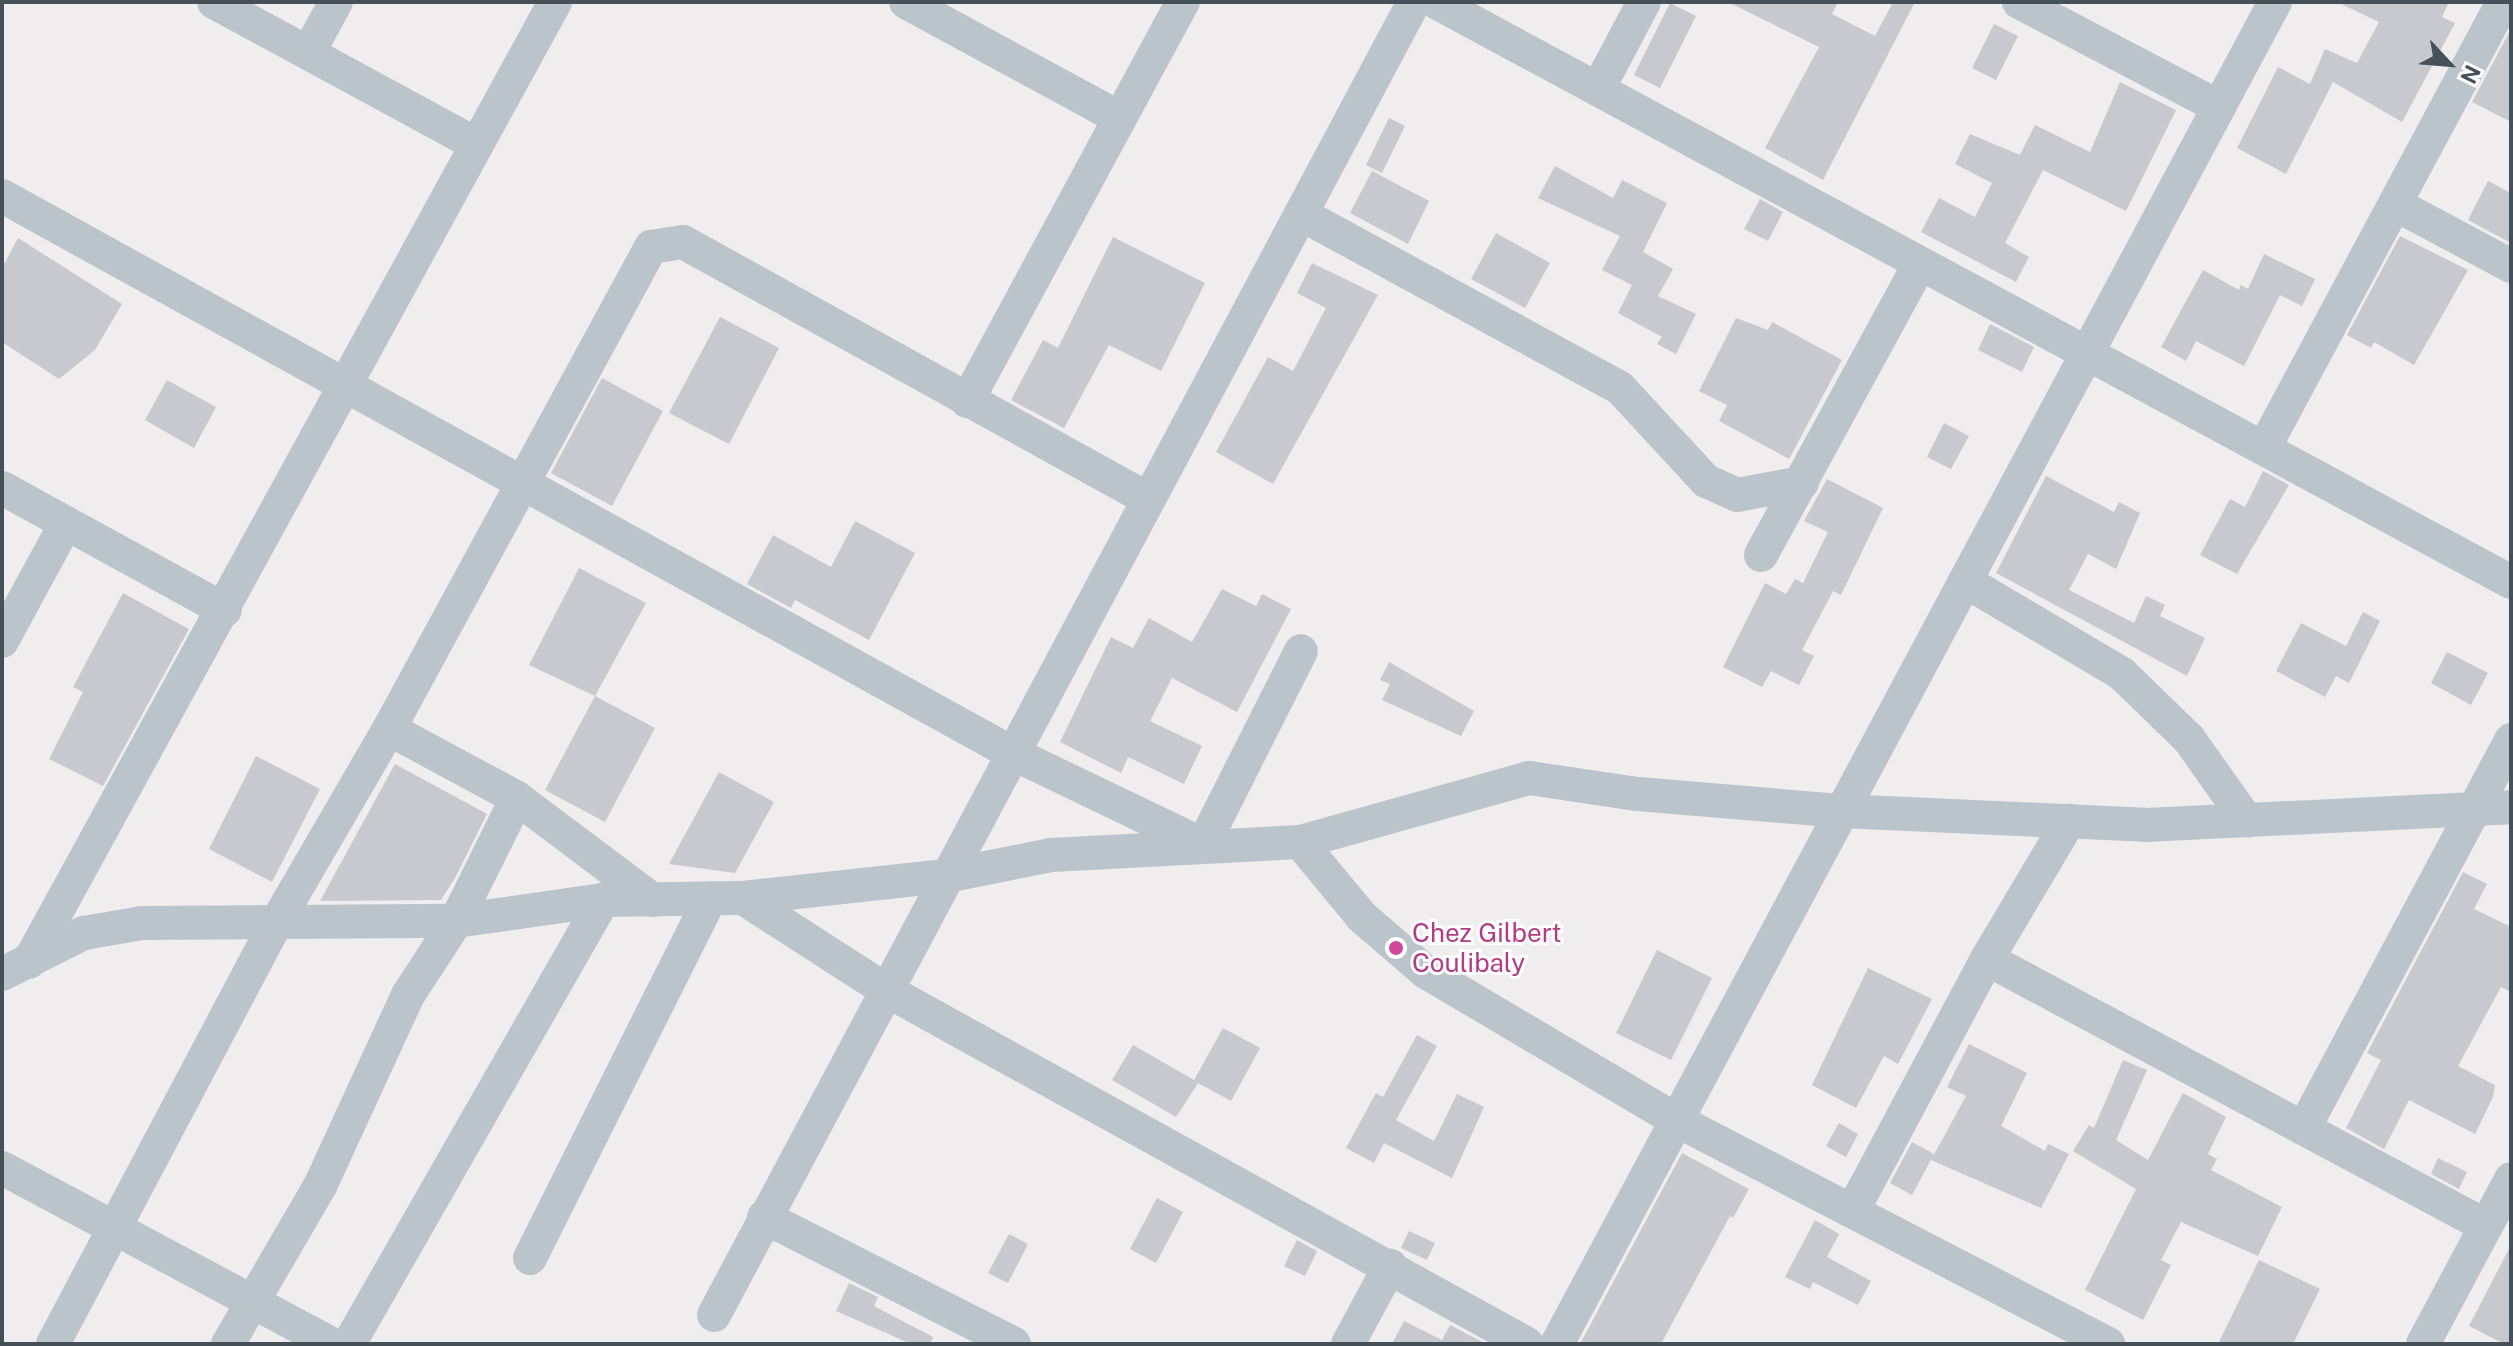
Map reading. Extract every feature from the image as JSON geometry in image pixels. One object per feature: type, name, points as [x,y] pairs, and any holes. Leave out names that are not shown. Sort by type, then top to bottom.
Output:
[{"type":"street","points":[[214,2],[477,145]]},
{"type":"street","points":[[308,53],[336,2]]},
{"type":"street","points":[[15,968],[225,610],[555,2]]},
{"type":"street","points":[[906,2],[1120,118]]},
{"type":"street","points":[[967,401],[1183,2]]},
{"type":"street","points":[[714,1315],[884,989],[1414,2]]},
{"type":"street","points":[[1436,2],[2511,582]]},
{"type":"street","points":[[1598,89],[1644,2]]},
{"type":"street","points":[[1557,1344],[2275,2]]},
{"type":"street","points":[[2264,448],[2503,2]]},
{"type":"street","points":[[2041,7],[2219,107]]},
{"type":"street","points":[[2,196],[1012,753],[1203,845]]},
{"type":"street","points":[[2395,204],[2511,266]]},
{"type":"street","points":[[1301,214],[1620,388],[1706,481],[1737,495],[1802,483]]},
{"type":"street","points":[[53,1344],[112,1226],[275,925],[389,729],[651,247],[683,242],[1148,499]]},
{"type":"street","points":[[1761,555],[1920,263]]},
{"type":"street","points":[[2,488],[225,610]]},
{"type":"street","points":[[2,641],[66,523]]},
{"type":"street","points":[[1965,581],[2122,674],[2189,739],[2247,821]]},
{"type":"street","points":[[1203,845],[1301,651]]},
{"type":"street","points":[[389,729],[517,798],[653,900]]},
{"type":"street","points":[[2304,1128],[2511,740]]},
{"type":"street","points":[[15,968],[84,933],[142,923],[275,925],[456,921],[603,900],[727,898],[946,876],[1051,855],[1300,842],[1529,778],[1638,794],[1842,811],[2069,821],[2247,821],[2472,813],[2511,807]]},
{"type":"street","points":[[228,1344],[321,1184],[408,995],[456,921],[517,798]]},
{"type":"street","points":[[1854,1208],[1987,959],[2069,821]]},
{"type":"street","points":[[1300,842],[1362,917],[1426,972],[1676,1120],[1854,1208],[2108,1344]]},
{"type":"street","points":[[727,898],[884,989],[1527,1344]]},
{"type":"street","points":[[530,1258],[727,898]]},
{"type":"street","points":[[349,1344],[603,900]]},
{"type":"street","points":[[1987,959],[2486,1226]]},
{"type":"street","points":[[2,1168],[250,1304],[332,1344]]},
{"type":"street","points":[[2423,1344],[2511,1179]]},
{"type":"street","points":[[764,1217],[1014,1344]]},
{"type":"street","points":[[1348,1344],[1390,1266]]},
{"type":"building","points":[[1728,2],[1838,2],[1832,14],[1875,36],[1893,2],[1915,2],[1823,180],[1765,148],[1819,47]]},
{"type":"building","points":[[2337,2],[2449,2],[2442,17],[2455,23],[2402,122],[2333,82],[2286,174],[2237,148],[2278,67],[2310,84],[2325,49],[2357,63],[2379,22]]},
{"type":"building","points":[[1670,3],[1696,16],[1660,88],[1634,75]]},
{"type":"building","points":[[1994,24],[2018,36],[1996,80],[1972,68]]},
{"type":"building","points":[[2511,29],[2511,122],[2472,102]]},
{"type":"building","points":[[2120,82],[2176,110],[2126,211],[2043,170],[2005,243],[2029,257],[2016,282],[1921,232],[1939,198],[1975,217],[1992,183],[1955,164],[1970,134],[2020,155],[2035,125],[2090,152]]},
{"type":"building","points":[[1389,118],[1405,126],[1382,173],[1366,165]]},
{"type":"building","points":[[1555,166],[1613,198],[1622,180],[1667,203],[1643,252],[1673,269],[1658,296],[1696,314],[1676,354],[1657,344],[1662,337],[1618,313],[1632,285],[1602,270],[1620,236],[1538,198]]},
{"type":"building","points":[[1372,171],[1429,201],[1408,244],[1350,213]]},
{"type":"building","points":[[2488,181],[2511,193],[2511,243],[2468,220]]},
{"type":"building","points":[[1760,199],[1783,212],[1768,241],[1744,229]]},
{"type":"building","points":[[1496,233],[1550,263],[1525,308],[1471,279]]},
{"type":"building","points":[[2400,236],[2468,270],[2414,365],[2374,342],[2371,348],[2347,335]]},
{"type":"building","points":[[1113,237],[1205,283],[1161,371],[1109,345],[1064,428],[1011,400],[1043,340],[1058,348]]},
{"type":"building","points":[[18,238],[122,304],[95,350],[59,379],[2,342],[2,268]]},
{"type":"building","points":[[2264,254],[2315,279],[2302,306],[2280,295],[2244,366],[2196,341],[2186,361],[2161,347],[2203,270],[2239,290],[2241,285],[2248,289]]},
{"type":"building","points":[[1312,263],[1378,295],[1273,484],[1216,452],[1268,357],[1293,371],[1326,308],[1297,293]]},
{"type":"building","points":[[720,317],[779,348],[729,444],[669,413]]},
{"type":"building","points":[[1736,318],[1768,330],[1772,322],[1842,360],[1789,459],[1719,421],[1727,405],[1699,391]]},
{"type":"building","points":[[1990,324],[2034,347],[2022,372],[1978,350]]},
{"type":"building","points":[[602,378],[663,411],[612,506],[551,473]]},
{"type":"building","points":[[167,380],[216,407],[194,448],[145,420]]},
{"type":"building","points":[[1944,423],[1969,436],[1951,469],[1927,457]]},
{"type":"building","points":[[2263,471],[2289,485],[2237,574],[2200,555],[2230,499],[2245,507]]},
{"type":"building","points":[[2046,476],[2114,512],[2119,502],[2140,513],[2116,569],[2088,554],[2069,590],[2134,623],[2146,596],[2165,605],[2160,616],[2205,638],[2187,676],[1996,573]]},
{"type":"building","points":[[1827,479],[1883,508],[1841,595],[1833,591],[1802,650],[1814,656],[1799,685],[1771,671],[1762,687],[1723,667],[1765,583],[1786,594],[1795,579],[1803,583],[1828,532],[1804,521]]},
{"type":"building","points":[[855,521],[915,553],[869,640],[795,600],[791,608],[747,584],[773,535],[831,567]]},
{"type":"building","points":[[579,568],[646,603],[595,696],[529,665]]},
{"type":"building","points":[[1222,589],[1256,606],[1262,594],[1291,609],[1237,712],[1172,678],[1150,721],[1202,746],[1184,784],[1128,757],[1121,773],[1060,742],[1111,637],[1133,648],[1149,618],[1192,642]]},
{"type":"building","points":[[123,593],[189,629],[103,786],[49,759],[83,692],[73,687]]},
{"type":"building","points":[[2363,612],[2380,621],[2349,683],[2336,676],[2325,697],[2276,671],[2301,623],[2346,646]]},
{"type":"building","points":[[2447,652],[2488,673],[2471,705],[2431,683]]},
{"type":"building","points":[[1389,662],[1474,711],[1461,736],[1382,700],[1390,684],[1380,680]]},
{"type":"building","points":[[595,696],[655,728],[605,822],[545,790]]},
{"type":"building","points":[[256,756],[320,789],[272,882],[209,849]]},
{"type":"building","points":[[395,764],[487,814],[455,878],[441,900],[320,901]]},
{"type":"building","points":[[719,772],[774,802],[735,873],[669,864]]},
{"type":"building","points":[[2463,872],[2487,884],[2474,909],[2511,927],[2511,992],[2501,987],[2458,1066],[2495,1085],[2493,1097],[2475,1134],[2409,1100],[2384,1149],[2346,1128],[2381,1060],[2367,1053]]},
{"type":"building","points":[[1657,950],[1712,978],[1671,1060],[1616,1033]]},
{"type":"building","points":[[1868,968],[1932,999],[1898,1064],[1884,1056],[1856,1108],[1812,1085]]},
{"type":"building","points":[[1223,1028],[1260,1048],[1231,1101],[1198,1083],[1176,1117],[1112,1080],[1133,1045],[1194,1080]]},
{"type":"building","points":[[1417,1035],[1437,1046],[1396,1120],[1434,1141],[1457,1094],[1484,1107],[1452,1178],[1384,1143],[1374,1163],[1346,1148],[1376,1093],[1383,1097]]},
{"type":"building","points":[[1969,1044],[2027,1073],[2001,1126],[2045,1151],[2048,1144],[2069,1154],[2041,1208],[1931,1160],[1966,1096],[1947,1087]]},
{"type":"building","points":[[2123,1060],[2147,1070],[2116,1140],[2148,1160],[2183,1093],[2226,1117],[2208,1154],[2217,1159],[2211,1170],[2282,1207],[2258,1256],[2181,1222],[2161,1260],[2171,1265],[2143,1320],[2085,1290],[2136,1189],[2073,1151],[2089,1125],[2094,1128]]},
{"type":"building","points":[[1839,1123],[1858,1134],[1846,1157],[1826,1146]]},
{"type":"building","points":[[1912,1142],[1934,1154],[1912,1195],[1890,1183]]},
{"type":"building","points":[[1682,1153],[1749,1189],[1733,1218],[1730,1216],[1661,1344],[1580,1344]]},
{"type":"building","points":[[2438,1158],[2467,1172],[2459,1189],[2431,1174]]},
{"type":"building","points":[[1157,1198],[1183,1212],[1156,1263],[1130,1249]]},
{"type":"building","points":[[1815,1220],[1839,1234],[1827,1257],[1871,1281],[1858,1305],[1813,1282],[1810,1289],[1785,1277]]},
{"type":"building","points":[[1409,1231],[1435,1243],[1427,1260],[1401,1248]]},
{"type":"building","points":[[1009,1234],[1028,1244],[1008,1283],[988,1273]]},
{"type":"building","points":[[1297,1240],[1317,1251],[1305,1276],[1284,1266]]},
{"type":"building","points":[[2511,1245],[2511,1344],[2504,1344],[2469,1326]]},
{"type":"building","points":[[2259,1260],[2320,1289],[2293,1344],[2218,1344]]},
{"type":"building","points":[[849,1283],[878,1297],[874,1306],[933,1337],[930,1344],[911,1344],[836,1311]]},
{"type":"building","points":[[1404,1321],[1442,1340],[1450,1325],[1486,1344],[1392,1344]]},
{"type":"place","name":"Chez Gilbert Coulibaly","points":[[1396,948]]}]
